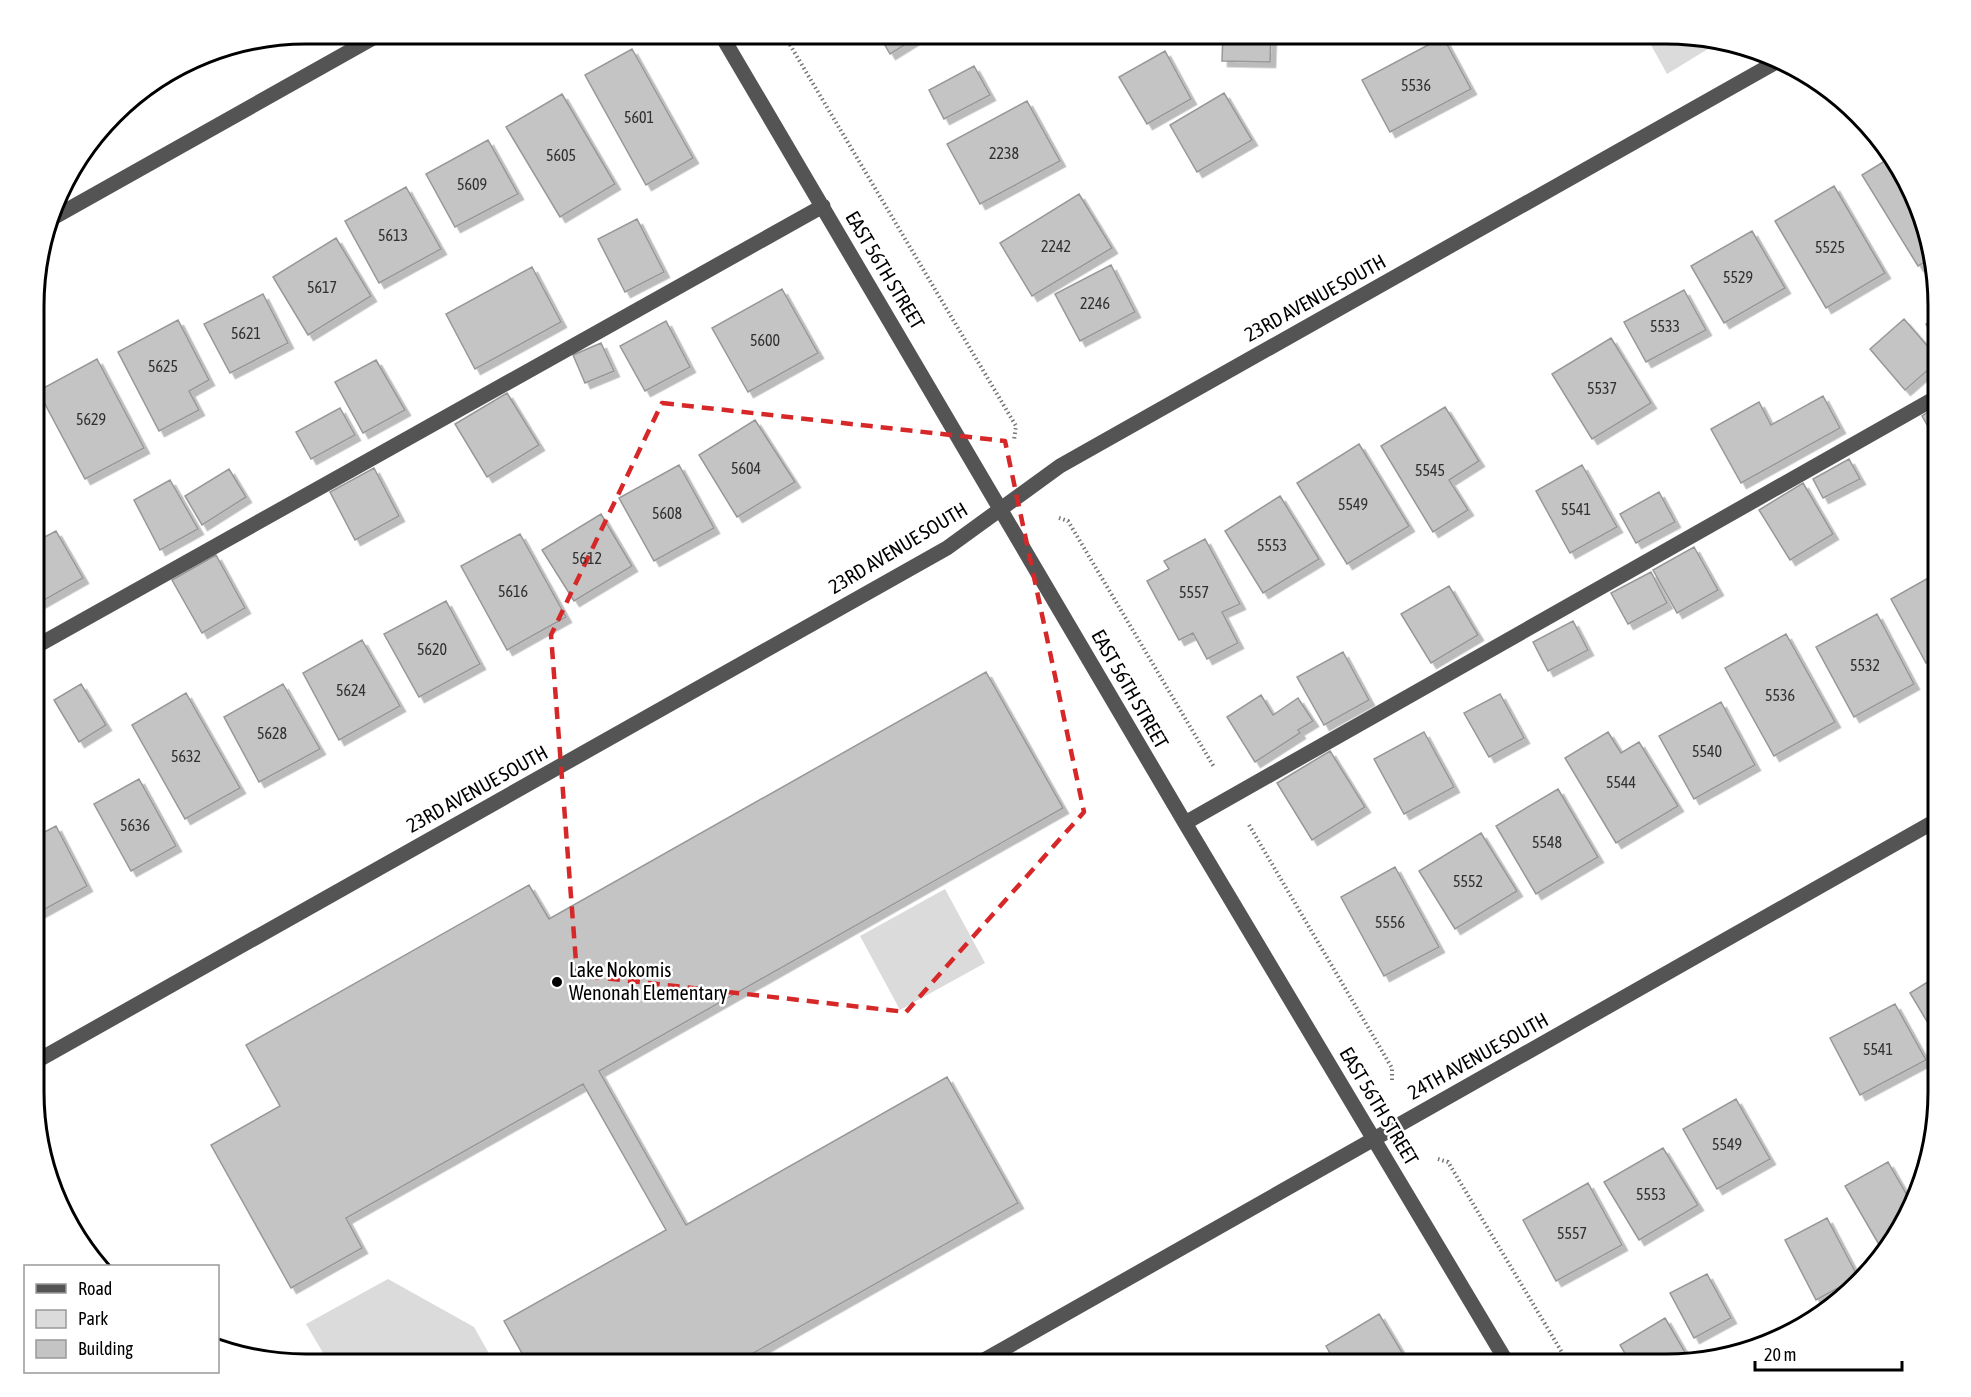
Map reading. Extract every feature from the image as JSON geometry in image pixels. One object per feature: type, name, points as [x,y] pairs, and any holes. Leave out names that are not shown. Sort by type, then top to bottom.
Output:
[{"type":"street","points":[[60,214],[362,44]]},
{"type":"street","name":"EAST 56TH STREET","points":[[727,44],[1185,823],[1502,1354]]},
{"type":"street","name":"23RD AVENUE SOUTH","points":[[44,1057],[946,548],[1060,466],[1770,65]]},
{"type":"street","points":[[44,642],[823,206]]},
{"type":"street","points":[[1185,823],[1928,402]]},
{"type":"street","name":"24TH AVENUE SOUTH","points":[[995,1354],[1928,825]]},
{"type":"path","points":[[790,44],[1016,426],[1014,440]]},
{"type":"path","points":[[1438,1159],[1449,1162],[1563,1354]]},
{"type":"highlighted area","points":[[662,403],[1005,441],[1084,812],[906,1012],[577,975],[551,635]]},
{"type":"green space","points":[[1650,44],[1683,44],[1710,48],[1667,74]]},
{"type":"green space","points":[[945,889],[985,963],[900,1010],[860,936]]},
{"type":"green space","points":[[388,1279],[474,1327],[489,1354],[324,1354],[306,1324]]},
{"type":"building","points":[[884,44],[906,44],[890,54]]},
{"type":"building","points":[[1223,44],[1271,44],[1270,62],[1222,61]]},
{"type":"building","points":[[1430,44],[1447,44],[1471,89],[1390,132],[1362,80]]},
{"type":"building","points":[[632,49],[693,158],[646,185],[585,75]]},
{"type":"building","points":[[1165,51],[1191,99],[1147,124],[1119,77]]},
{"type":"building","points":[[974,66],[990,95],[944,119],[929,90]]},
{"type":"building","points":[[1224,93],[1252,140],[1197,172],[1170,125]]},
{"type":"building","points":[[562,94],[615,184],[560,217],[506,127]]},
{"type":"building","points":[[1027,101],[1060,161],[980,204],[947,144]]},
{"type":"building","points":[[488,140],[518,194],[455,227],[426,174]]},
{"type":"building","points":[[1884,162],[1908,205],[1919,238],[1924,263],[1918,266],[1862,175]]},
{"type":"building","points":[[1834,186],[1885,273],[1826,308],[1775,221]]},
{"type":"building","points":[[406,187],[441,249],[379,283],[345,221]]},
{"type":"building","points":[[1079,194],[1112,248],[1032,296],[1000,243]]},
{"type":"building","points":[[637,219],[664,272],[625,292],[598,239]]},
{"type":"building","points":[[1752,231],[1785,288],[1724,323],[1691,266]]},
{"type":"building","points":[[336,238],[371,296],[308,335],[273,277]]},
{"type":"building","points":[[1111,265],[1135,312],[1080,341],[1055,294]]},
{"type":"building","points":[[532,267],[561,322],[475,369],[446,314]]},
{"type":"building","points":[[782,289],[818,353],[748,392],[712,328]]},
{"type":"building","points":[[1684,290],[1706,330],[1646,362],[1624,322]]},
{"type":"building","points":[[263,294],[288,343],[230,373],[204,324]]},
{"type":"building","points":[[1904,319],[1928,347],[1928,370],[1905,390],[1870,349]]},
{"type":"building","points":[[178,320],[209,380],[189,391],[199,410],[159,431],[118,352]]},
{"type":"building","points":[[666,321],[690,367],[645,391],[620,346]]},
{"type":"building","points":[[1611,338],[1651,403],[1592,439],[1552,374]]},
{"type":"building","points":[[601,343],[614,371],[585,383],[573,355]]},
{"type":"building","points":[[97,359],[144,448],[85,479],[44,402],[44,388]]},
{"type":"building","points":[[376,360],[405,410],[363,433],[335,382]]},
{"type":"building","points":[[507,393],[539,445],[487,477],[455,424]]},
{"type":"building","points":[[1823,396],[1840,428],[1741,483],[1711,429],[1759,402],[1771,425]]},
{"type":"building","points":[[1445,407],[1479,461],[1449,480],[1468,510],[1433,532],[1381,446]]},
{"type":"building","points":[[340,408],[355,435],[311,459],[296,432]]},
{"type":"building","points":[[1928,412],[1928,426],[1922,416]]},
{"type":"building","points":[[755,420],[795,482],[737,517],[699,455]]},
{"type":"building","points":[[1359,444],[1409,526],[1347,564],[1297,483]]},
{"type":"building","points":[[1849,459],[1860,479],[1823,498],[1813,479]]},
{"type":"building","points":[[679,465],[714,528],[654,561],[619,498]]},
{"type":"building","points":[[1582,465],[1617,527],[1570,553],[1536,491]]},
{"type":"building","points":[[374,468],[399,516],[355,540],[330,492]]},
{"type":"building","points":[[229,469],[246,497],[202,525],[185,496]]},
{"type":"building","points":[[170,480],[198,529],[160,550],[134,500]]},
{"type":"building","points":[[1803,483],[1833,534],[1790,560],[1759,510]]},
{"type":"building","points":[[1659,492],[1675,522],[1636,543],[1620,514]]},
{"type":"building","points":[[1280,496],[1319,559],[1263,593],[1225,531]]},
{"type":"building","points":[[601,514],[632,566],[574,601],[542,550]]},
{"type":"building","points":[[56,531],[83,578],[44,600],[44,537]]},
{"type":"building","points":[[520,534],[566,617],[507,650],[461,566]]},
{"type":"building","points":[[1205,539],[1240,604],[1222,612],[1238,643],[1207,659],[1193,633],[1179,640],[1147,581],[1169,569],[1164,561]]},
{"type":"building","points":[[1694,547],[1718,590],[1677,613],[1653,570]]},
{"type":"building","points":[[216,555],[245,608],[202,633],[172,580]]},
{"type":"building","points":[[1651,572],[1667,603],[1628,624],[1611,593]]},
{"type":"building","points":[[1928,578],[1928,662],[1926,663],[1891,599]]},
{"type":"building","points":[[1449,586],[1478,635],[1431,663],[1401,614]]},
{"type":"building","points":[[446,601],[480,664],[419,697],[384,634]]},
{"type":"building","points":[[1877,614],[1914,684],[1854,717],[1816,647]]},
{"type":"building","points":[[1573,621],[1588,650],[1548,671],[1533,642]]},
{"type":"building","points":[[1786,634],[1835,722],[1774,756],[1725,668]]},
{"type":"building","points":[[362,640],[400,706],[339,740],[303,673]]},
{"type":"building","points":[[1343,652],[1369,700],[1324,725],[1297,677]]},
{"type":"building","name":"Lake Nokomis Wenonah Elementary","points":[[986,672],[1063,808],[599,1071],[686,1225],[947,1077],[1018,1203],[752,1354],[522,1354],[504,1321],[666,1230],[583,1084],[346,1218],[362,1248],[291,1288],[211,1145],[280,1106],[246,1045],[529,885],[549,919]]},
{"type":"building","points":[[81,684],[106,725],[79,742],[54,700]]},
{"type":"building","points":[[283,684],[320,749],[259,782],[224,717]]},
{"type":"building","points":[[186,693],[240,788],[185,819],[132,725]]},
{"type":"building","points":[[1500,694],[1524,738],[1489,757],[1464,713]]},
{"type":"building","points":[[1261,695],[1273,715],[1298,698],[1313,721],[1298,730],[1300,733],[1255,762],[1227,717]]},
{"type":"building","points":[[1721,702],[1755,765],[1694,799],[1659,736]]},
{"type":"building","points":[[1424,732],[1454,787],[1404,814],[1374,759]]},
{"type":"building","points":[[1608,732],[1621,753],[1639,742],[1678,806],[1616,843],[1565,758]]},
{"type":"building","points":[[1330,751],[1365,807],[1312,840],[1277,783]]},
{"type":"building","points":[[139,779],[176,846],[131,871],[94,804]]},
{"type":"building","points":[[1558,789],[1598,857],[1536,894],[1496,826]]},
{"type":"building","points":[[56,826],[87,886],[44,910],[44,832]]},
{"type":"building","points":[[1481,833],[1517,891],[1455,929],[1419,871]]},
{"type":"building","points":[[1395,867],[1439,947],[1384,976],[1341,897]]},
{"type":"building","points":[[1928,982],[1928,1023],[1910,993]]},
{"type":"building","points":[[1895,1004],[1926,1060],[1860,1095],[1830,1038]]},
{"type":"building","points":[[1736,1099],[1770,1159],[1717,1189],[1683,1129]]},
{"type":"building","points":[[1663,1148],[1698,1205],[1639,1240],[1604,1182]]},
{"type":"building","points":[[1888,1162],[1907,1195],[1878,1243],[1845,1186]]},
{"type":"building","points":[[1588,1183],[1622,1245],[1556,1281],[1523,1220]]},
{"type":"building","points":[[1827,1218],[1855,1272],[1838,1288],[1816,1300],[1785,1240]]},
{"type":"building","points":[[1707,1274],[1731,1318],[1694,1338],[1670,1293]]},
{"type":"building","points":[[1379,1314],[1403,1354],[1330,1354],[1326,1346]]},
{"type":"building","points":[[1665,1318],[1685,1353],[1625,1354],[1620,1345]]},
{"type":"place","name":"Lake Nokomis Wenonah Elementary","points":[[557,982]]}]
